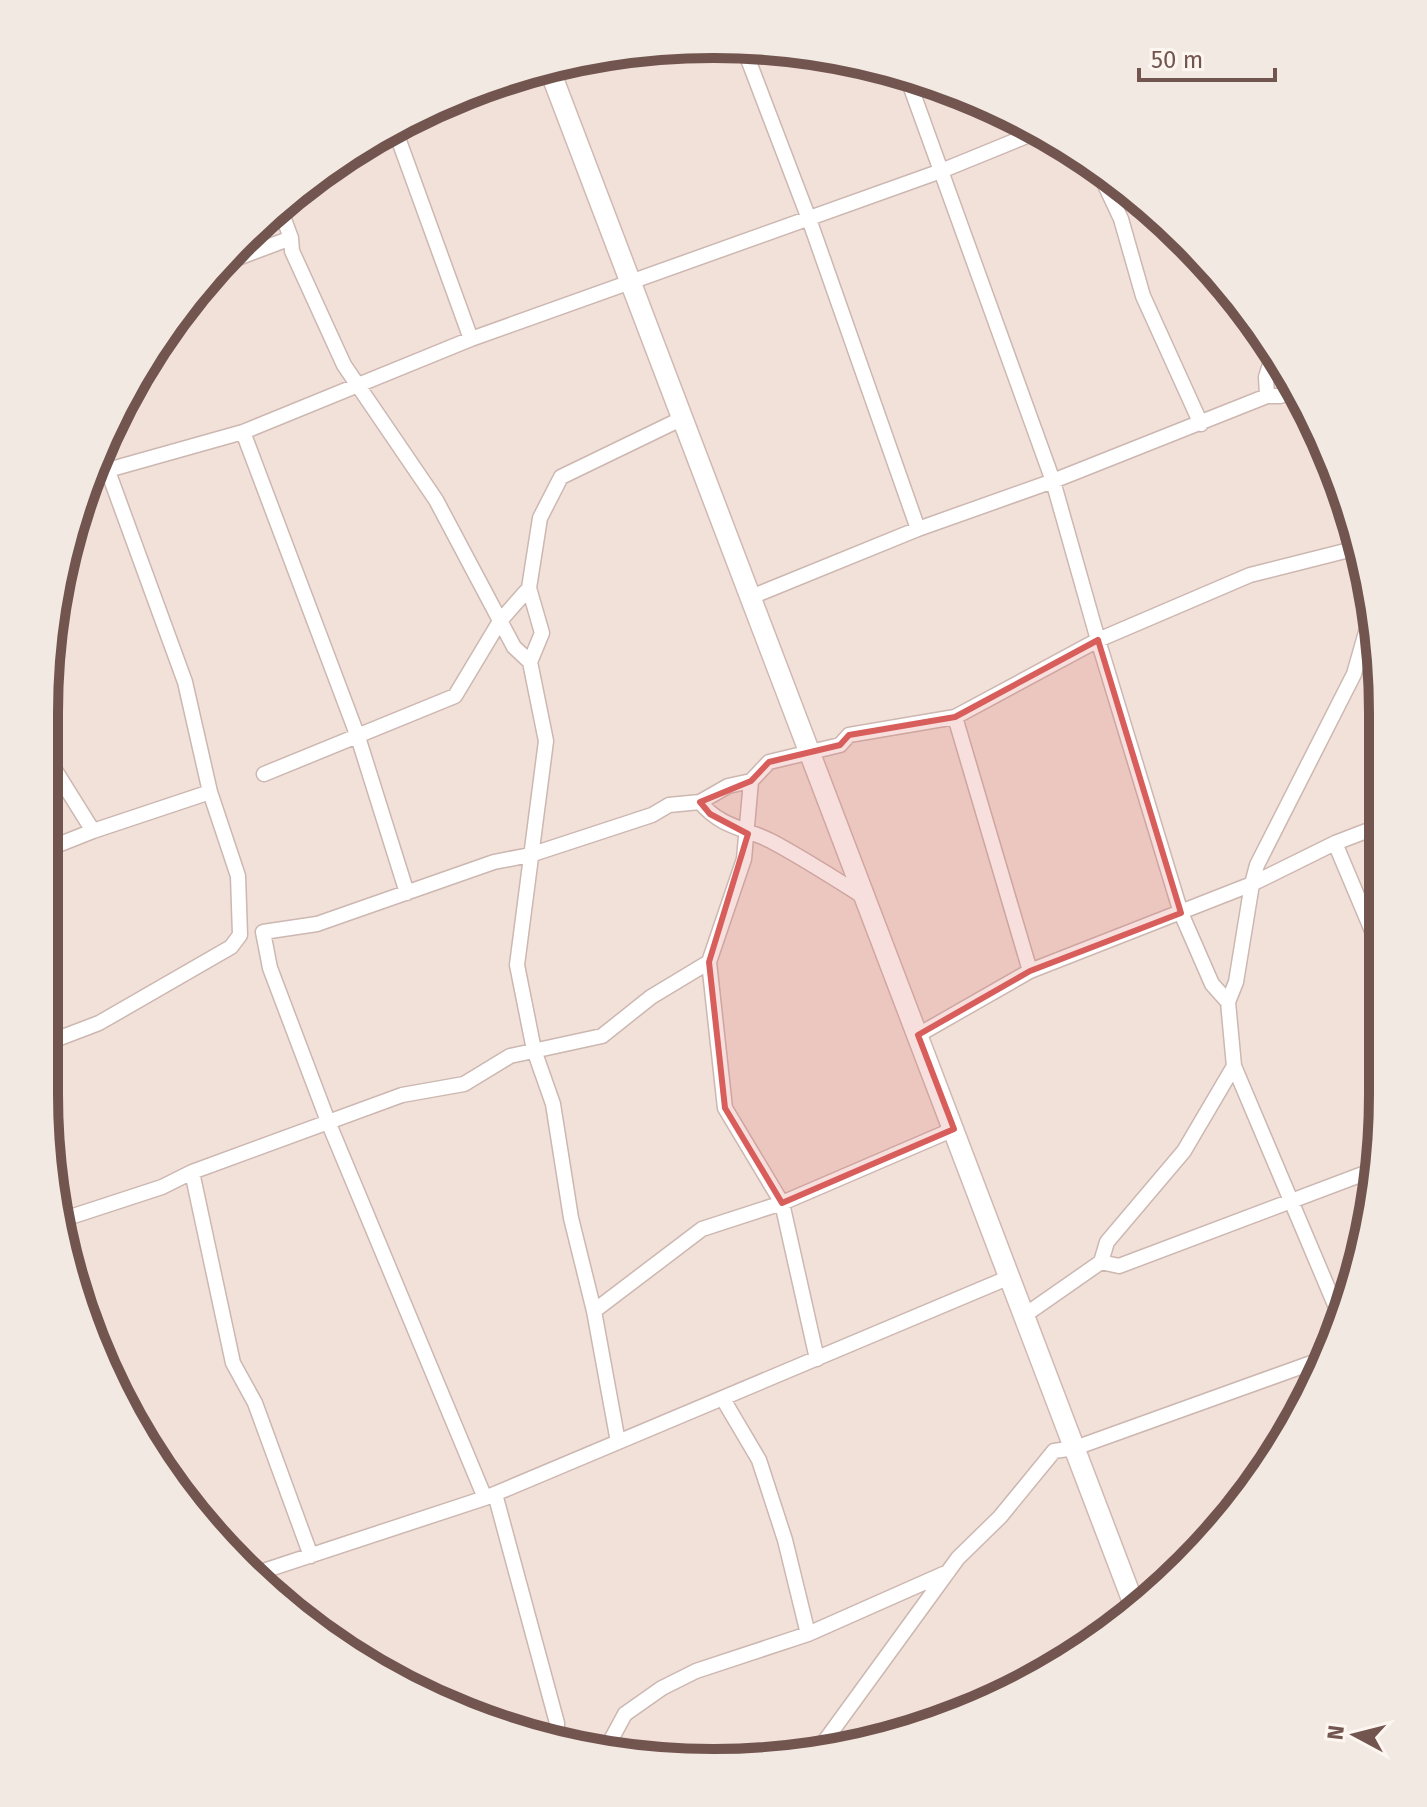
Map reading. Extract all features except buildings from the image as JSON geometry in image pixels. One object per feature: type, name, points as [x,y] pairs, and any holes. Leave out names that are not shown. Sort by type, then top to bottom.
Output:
[{"type":"main road","points":[[553,78],[1132,1598]]},
{"type":"street","points":[[748,59],[809,219],[918,529]]},
{"type":"street","points":[[911,89],[1053,481],[1181,913],[1212,984],[1228,1002]]},
{"type":"street","points":[[58,1039],[99,1023],[231,947],[240,935],[238,876],[210,792],[185,682],[107,470],[243,432],[471,339],[941,171],[1024,137]]},
{"type":"street","points":[[399,139],[471,339]]},
{"type":"street","points":[[1107,188],[1121,219],[1143,296],[1201,424]]},
{"type":"street","points":[[284,219],[292,251],[344,365],[436,500],[514,647],[530,662]]},
{"type":"street","points":[[245,255],[291,238]]},
{"type":"street","points":[[1267,396],[1266,377],[1269,366]]},
{"type":"street","points":[[751,597],[918,529],[1053,481],[1267,396],[1285,394]]},
{"type":"street","points":[[618,1442],[594,1311],[571,1218],[553,1104],[534,1050],[517,965],[546,741],[530,662],[542,633],[529,588],[540,518],[561,477],[683,418]]},
{"type":"street","points":[[243,432],[358,737],[407,893]]},
{"type":"street","points":[[557,1730],[490,1496],[329,1124],[270,968],[263,932],[317,924],[494,862],[530,855],[652,815],[669,805],[700,802],[728,786],[751,781],[769,762],[840,745],[849,735],[955,717],[1098,640],[1250,575],[1348,550]]},
{"type":"street","points":[[264,774],[455,696],[500,621],[529,588]]},
{"type":"street","points":[[1334,1303],[1234,1066],[1228,1002],[1236,982],[1257,865],[1354,674],[1364,638]]},
{"type":"street","points":[[955,717],[1030,971]]},
{"type":"street","points":[[58,775],[93,831]]},
{"type":"street","points":[[751,781],[744,859],[709,962],[725,1108],[782,1203],[817,1359]]},
{"type":"street","points":[[58,845],[210,792]]},
{"type":"street","points":[[700,802],[710,814],[748,834],[768,839],[866,898]]},
{"type":"street","points":[[918,1035],[1030,971],[1252,884],[1335,843],[1369,830]]},
{"type":"street","points":[[1335,843],[1369,924]]},
{"type":"street","points":[[70,1217],[162,1187],[192,1172],[402,1095],[464,1084],[510,1056],[602,1036],[651,997],[709,962]]},
{"type":"street","points":[[1025,1315],[1101,1262],[1107,1242],[1184,1151],[1234,1066]]},
{"type":"street","points":[[594,1311],[702,1229],[782,1203],[954,1129]]},
{"type":"street","points":[[192,1172],[233,1363],[255,1403],[311,1556]]},
{"type":"street","points":[[1101,1262],[1119,1266],[1364,1174]]},
{"type":"street","points":[[265,1571],[490,1496],[1010,1277]]},
{"type":"street","points":[[827,1738],[958,1558],[1000,1517],[1054,1451],[1075,1448],[1310,1363]]},
{"type":"street","points":[[723,1399],[759,1460],[785,1540],[808,1634]]},
{"type":"street","points":[[611,1740],[625,1714],[662,1688],[696,1671],[808,1634],[948,1572]]},
{"type":"highlighted area","points":[[1098,640],[1181,913],[1030,971],[918,1035],[954,1129],[782,1203],[725,1108],[709,962],[748,834],[710,814],[700,802],[751,781],[769,762],[840,745],[849,735],[955,717]]},
{"type":"shaded area","points":[[714,58],[756,59],[841,71],[883,80],[964,108],[1078,168],[1113,193],[1177,250],[1234,314],[1259,349],[1301,424],[1334,503],[1347,544],[1363,628],[1369,714],[1369,1094],[1363,1179],[1347,1263],[1334,1304],[1301,1383],[1259,1458],[1234,1493],[1177,1557],[1113,1614],[1078,1639],[1003,1681],[924,1714],[841,1736],[756,1748],[671,1748],[586,1736],[503,1714],[424,1681],[349,1639],[281,1586],[221,1526],[168,1458],[126,1383],[93,1304],[71,1221],[59,1136],[59,671],[80,544],[108,463],[126,424],[168,349],[193,314],[250,250],[314,193],[349,168],[463,108],[544,80],[586,71],[671,59]]}]
